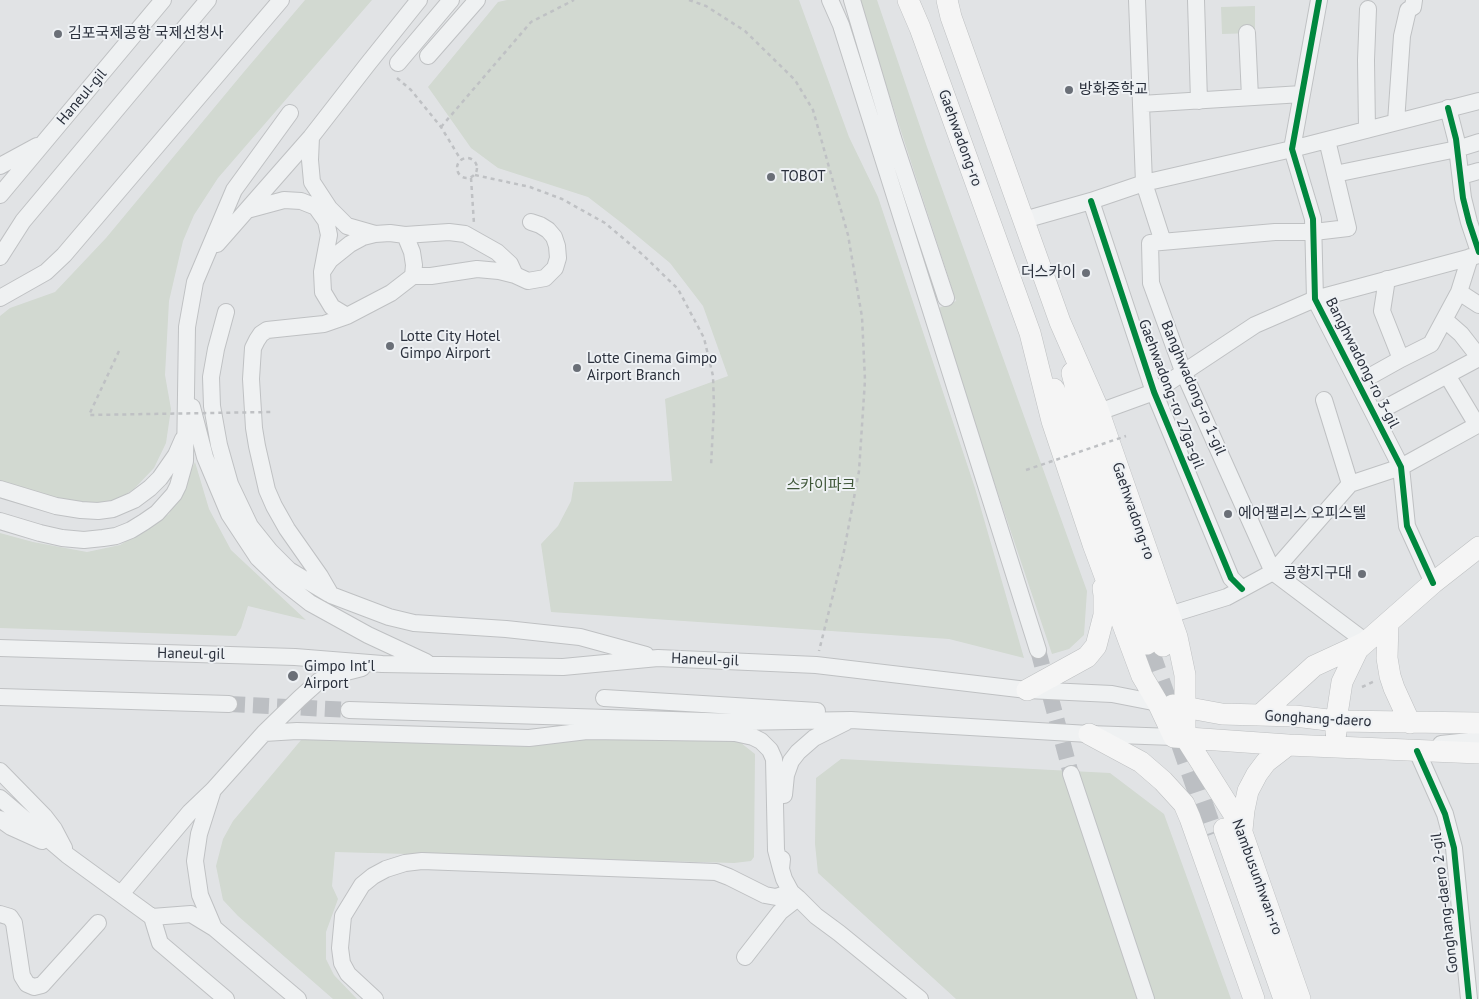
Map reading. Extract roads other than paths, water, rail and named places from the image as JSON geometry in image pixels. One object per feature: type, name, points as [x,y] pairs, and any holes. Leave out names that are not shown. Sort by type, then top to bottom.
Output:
[{"type":"main road","name":"Gaehwadong-ro","points":[[908,0],[920,28],[1030,334],[1067,418],[1155,646]]},
{"type":"main road","name":"Gaehwadong-ro","points":[[913,0],[920,28]]},
{"type":"main road","name":"Gaehwadong-ro","points":[[947,6],[1060,322],[1099,412],[1169,615],[1142,676],[1158,703]]},
{"type":"main road","name":"Gaehwadong-ro","points":[[1060,322],[1080,407],[1155,646]]},
{"type":"main road","name":"Gaehwadong-ro","points":[[1030,334],[1052,421],[1092,544],[1155,646],[1185,675],[1186,706]]},
{"type":"main road","points":[[1027,690],[1087,657],[1096,646],[1104,615],[1104,595],[1092,544]]},
{"type":"main road","points":[[1336,746],[1336,721],[1342,682],[1358,649],[1433,583],[1479,547]]},
{"type":"main road","points":[[1388,623],[1387,658],[1390,676],[1410,723]]},
{"type":"main road","points":[[1260,715],[1314,666],[1366,642]]},
{"type":"main road","name":"Gonghang-daero","points":[[1158,703],[1186,706],[1222,714],[1295,716],[1336,721],[1479,723]]},
{"type":"main road","name":"Nambusunhwan-ro","points":[[1158,703],[1179,737],[1300,999]]},
{"type":"main road","points":[[1179,737],[1186,706]]},
{"type":"main road","points":[[1089,734],[1141,762],[1164,780],[1184,804],[1190,818],[1223,831],[1244,810],[1248,791],[1266,762],[1288,745]]},
{"type":"main road","name":"Gonghang-daero","points":[[1179,737],[1288,745],[1479,753]]},
{"type":"main road","name":"Nambusunhwan-ro","points":[[1223,831],[1254,999]]},
{"type":"main road","name":"Nambusunhwan-ro","points":[[1223,831],[1270,999]]},
{"type":"main road","name":"Nambusunhwan-ro","points":[[1223,831],[1284,999]]},
{"type":"street","name":"Haneul-gil","points":[[0,195],[163,0]]},
{"type":"street","points":[[0,257],[23,221],[208,0]]},
{"type":"street","points":[[0,298],[46,272],[64,256],[281,0]]},
{"type":"street","points":[[209,253],[311,137],[419,0]]},
{"type":"street","points":[[395,68],[451,0]]},
{"type":"street","points":[[428,56],[477,0]]},
{"type":"street","points":[[832,0],[1038,650]]},
{"type":"street","points":[[852,0],[893,138],[946,298]]},
{"type":"street","points":[[1138,0],[1144,183],[1163,242],[1275,232],[1314,232],[1348,228],[1327,140]]},
{"type":"street","points":[[1196,0],[1199,100]]},
{"type":"street","name":"Banghwadong-ro 3-gil","points":[[1319,0],[1292,149],[1313,219],[1315,299],[1401,468],[1407,526],[1433,583]]},
{"type":"street","points":[[1396,122],[1402,36],[1408,10],[1413,7],[1414,0]]},
{"type":"street","points":[[1367,130],[1366,60],[1368,9]]},
{"type":"street","points":[[1247,33],[1250,97]]},
{"type":"street","points":[[1141,104],[1302,94]]},
{"type":"street","points":[[1024,220],[1091,201],[1144,183],[1292,149],[1479,101]]},
{"type":"street","points":[[1099,412],[1154,392],[1255,325],[1315,299],[1476,254],[1463,198],[1456,140],[1448,108]]},
{"type":"street","points":[[0,521],[62,538],[84,540],[116,536],[131,530],[157,513],[174,494],[185,461],[187,326],[195,282],[209,253],[234,190],[290,113]]},
{"type":"street","points":[[311,137],[310,160],[312,182],[328,208],[347,226],[375,234]]},
{"type":"street","points":[[1335,174],[1457,149],[1479,142]]},
{"type":"street","points":[[0,166],[44,143]]},
{"type":"street","points":[[1461,176],[1479,171]]},
{"type":"street","points":[[247,210],[284,200],[301,200],[316,207],[326,221],[329,236],[322,272],[323,292],[332,307],[347,316]]},
{"type":"street","name":"Gaehwadong-ro 27ga-gil","points":[[1091,201],[1154,392],[1231,578],[1242,589]]},
{"type":"street","points":[[331,595],[287,529],[266,490],[254,428],[252,360],[253,348],[257,340],[267,330],[324,324],[347,316],[391,293],[413,276],[431,276],[477,269],[499,271],[528,281],[545,278],[555,268],[558,258],[557,246],[554,237],[548,230],[531,222]]},
{"type":"street","points":[[322,272],[330,260],[350,244],[363,237],[390,233],[405,235],[449,232],[465,234],[498,252],[510,264],[515,275]]},
{"type":"street","points":[[405,235],[412,252],[413,276]]},
{"type":"street","name":"Banghwadong-ro 1-gil","points":[[1163,242],[1150,244],[1151,283],[1183,371],[1273,572],[1366,642]]},
{"type":"street","name":"Banghwadong-ro 3-gil","points":[[1358,384],[1431,344],[1459,292],[1476,254]]},
{"type":"street","points":[[1387,280],[1382,311],[1401,359]]},
{"type":"street","points":[[1459,292],[1479,306]]},
{"type":"street","points":[[226,312],[216,349],[212,377],[212,406],[219,445],[230,484],[250,526],[270,551],[289,570],[331,595],[389,617],[414,623],[506,629],[580,637],[658,658]]},
{"type":"street","points":[[1374,414],[1479,358],[1461,334],[1445,320]]},
{"type":"street","points":[[1169,615],[1227,597],[1273,572],[1350,484],[1401,468],[1478,425],[1447,375]]},
{"type":"street","points":[[185,382],[208,466],[228,514],[258,558],[282,581],[310,603],[368,635],[433,664]]},
{"type":"street","points":[[1324,400],[1350,484]]},
{"type":"street","points":[[0,489],[56,506],[98,511],[113,509],[134,500],[160,478],[176,455],[186,432]]},
{"type":"street","name":"Haneul-gil","points":[[0,648],[295,657],[382,664],[563,667],[658,658],[816,665],[1027,690],[1112,694],[1158,703]]},
{"type":"street","name":"Haneul-gil","points":[[121,894],[190,812],[213,790],[264,733],[319,681],[352,669],[382,664]]},
{"type":"street","points":[[0,697],[229,704]]},
{"type":"street","points":[[604,698],[816,710],[851,720]]},
{"type":"street","points":[[349,710],[737,722],[851,720],[1089,734],[1179,737]]},
{"type":"street","points":[[781,869],[786,775],[791,761],[814,738],[851,720]]},
{"type":"street","points":[[264,733],[297,730],[529,738],[586,731],[735,733],[753,737],[770,750],[774,759],[776,850],[784,879],[795,895],[816,916],[920,999]]},
{"type":"street","points":[[1407,750],[1479,740]]},
{"type":"street","name":"Gonghang-daero 2-gil","points":[[1407,750],[1446,814],[1454,848],[1469,999]]},
{"type":"street","points":[[0,771],[44,816],[54,829],[62,851]]},
{"type":"street","points":[[1071,774],[1146,999]]},
{"type":"street","name":"Haneul-gil","points":[[213,790],[199,834],[195,861],[200,895],[214,928]]},
{"type":"street","points":[[0,798],[62,851],[152,917],[160,943],[222,996]]},
{"type":"street","points":[[0,819],[11,827],[62,851]]},
{"type":"street","points":[[375,999],[348,974],[342,963],[340,948],[344,916],[362,885],[386,869],[405,863],[422,861],[716,872],[765,896],[795,895]]},
{"type":"street","points":[[745,957],[795,895]]},
{"type":"street","points":[[0,914],[10,917],[14,924],[22,976],[27,984],[34,987],[42,985],[98,923]]},
{"type":"street","name":"Haneul-gil","points":[[152,917],[191,914],[214,928],[298,999]]},
{"type":"street","points":[[1464,954],[1479,972]]},
{"type":"tunnel","points":[[1038,650],[1071,774]]},
{"type":"tunnel","points":[[1149,651],[1213,834]]},
{"type":"tunnel","points":[[229,704],[349,710]]},
{"type":"place","name":"김포국제공항 국제선청사","points":[[58,34]]},
{"type":"place","name":"방화중학교","points":[[1069,90]]},
{"type":"place","name":"TOBOT","points":[[771,177]]},
{"type":"place","name":"더스카이","points":[[1086,273]]},
{"type":"place","name":"Lotte City Hotel Gimpo Airport","points":[[390,346]]},
{"type":"place","name":"Lotte Cinema Gimpo Airport Branch","points":[[577,368]]},
{"type":"place","name":"에어팰리스 오피스텔","points":[[1228,514]]},
{"type":"place","name":"공항지구대","points":[[1362,574]]},
{"type":"place","name":"Gimpo Int'l Airport","points":[[293,676]]},
{"type":"park label","name":"스카이파크","points":[[821,486]]}]
